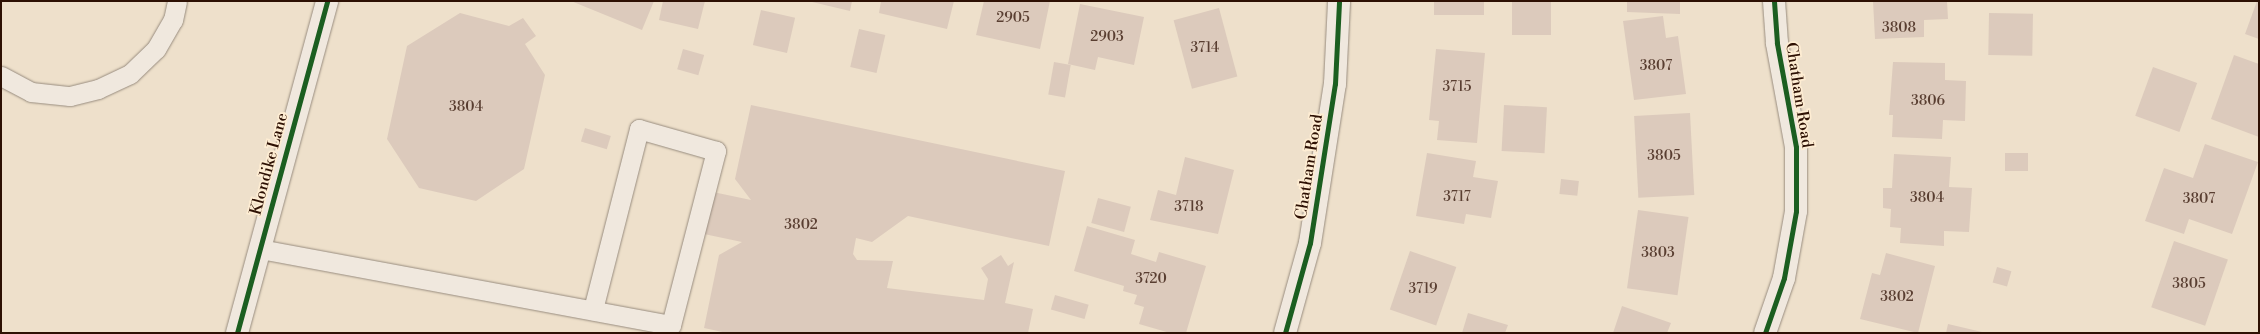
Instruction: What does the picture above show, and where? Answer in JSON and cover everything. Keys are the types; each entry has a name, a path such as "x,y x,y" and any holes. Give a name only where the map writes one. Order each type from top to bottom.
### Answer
{"street":[{"name":"Klondike Lane","path":"237,333 327,1"},
{"name":"Chatham Road","path":"1285,333 1310,243 1335,84 1339,1"},
{"name":"Chatham Road","path":"1765,333 1784,278 1796,211 1796,147 1777,43 1774,1"}],"lane":[{"path":"1,76 31,92 70,96 98,89 130,74 156,49 173,20 177,1"},
{"path":"260,249 671,325 716,151 639,129 593,310"}],"building":[{"path":"571,1 654,1 642,30"},
{"path":"663,1 705,1 698,29 659,20"},
{"path":"808,1 852,1 850,11"},
{"path":"881,1 954,1 947,29 879,13"},
{"path":"984,1 1050,1 1040,49 976,35"},
{"path":"1434,1 1484,1 1484,15 1434,15"},
{"path":"1512,1 1551,1 1551,35 1512,35"},
{"path":"1627,1 1680,1 1680,14 1627,12"},
{"path":"1873,1 1947,1 1948,19 1924,20 1924,37 1875,39"},
{"path":"2257,1 2259,1 2259,39 2245,34"},
{"path":"1080,4 1144,17 1134,65 1098,57 1095,70 1068,64"},
{"path":"1219,8 1237,77 1192,89 1174,20"},
{"path":"761,10 795,18 787,53 753,45"},
{"path":"460,13 509,26 523,18 536,36 525,44 545,75 524,169 476,201 419,188 387,139 407,46"},
{"path":"1989,13 2033,14 2032,56 1988,55"},
{"path":"1663,16 1666,38 1678,36 1686,94 1634,100 1623,21"},
{"path":"859,29 885,35 877,73 850,67"},
{"path":"683,49 704,55 698,75 677,69"},
{"path":"1436,49 1485,53 1477,143 1437,140 1439,121 1429,120"},
{"path":"2234,55 2259,64 2259,137 2211,119"},
{"path":"1054,62 1071,65 1065,97 1048,94"},
{"path":"1893,62 1945,63 1945,80 1966,81 1965,121 1943,120 1942,139 1892,137 1893,115 1889,115"},
{"path":"2153,67 2197,83 2179,132 2135,116"},
{"path":"751,105 1065,171 1049,246 908,216 872,242 856,238 853,254 857,260 893,261 887,288 984,300 988,279 981,268 1001,255 1008,266 1014,262 1005,303 1033,309 1028,333 727,333 704,328 719,255 742,242 704,234 713,192 751,200 735,179"},
{"path":"1504,105 1547,107 1545,153 1502,151"},
{"path":"1690,113 1694,195 1638,198 1634,116"},
{"path":"585,128 611,136 607,149 581,141"},
{"path":"2205,144 2258,162 2232,234 2189,219 2184,234 2145,221 2164,168 2193,178"},
{"path":"1427,153 1476,161 1473,177 1498,181 1491,218 1466,214 1464,224 1416,216"},
{"path":"2005,153 2028,153 2028,171 2005,171"},
{"path":"1894,154 1951,157 1949,187 1972,188 1969,232 1944,231 1944,246 1900,243 1901,228 1890,227 1891,209 1883,208 1883,188 1892,188"},
{"path":"1185,157 1234,170 1218,234 1150,220 1158,190 1176,195"},
{"path":"1561,179 1579,181 1577,196 1559,194"},
{"path":"1098,198 1131,207 1124,232 1091,223"},
{"path":"1638,210 1689,217 1678,295 1627,288"},
{"path":"1087,226 1135,240 1131,254 1156,262 1159,252 1206,266 1186,333 1170,333 1139,324 1144,307 1134,304 1137,295 1123,291 1124,286 1074,271"},
{"path":"2174,241 2228,260 2205,326 2151,307"},
{"path":"1410,251 1456,267 1436,326 1390,310"},
{"path":"1886,253 1935,266 1918,333 1860,319 1872,273 1880,275"},
{"path":"1997,267 2011,271 2007,287 1993,282"},
{"path":"1055,295 1089,305 1085,319 1051,309"},
{"path":"1622,306 1671,323 1667,333 1613,333"},
{"path":"1468,313 1508,325 1505,333 1462,333"},
{"path":"1948,324 1982,332 1982,333 1946,333"}],"cycle path":[{"path":"237,333 327,1"},
{"path":"1285,333 1310,243 1335,84 1339,1"},
{"path":"1765,333 1784,278 1796,211 1796,147 1777,43 1774,1"}]}
